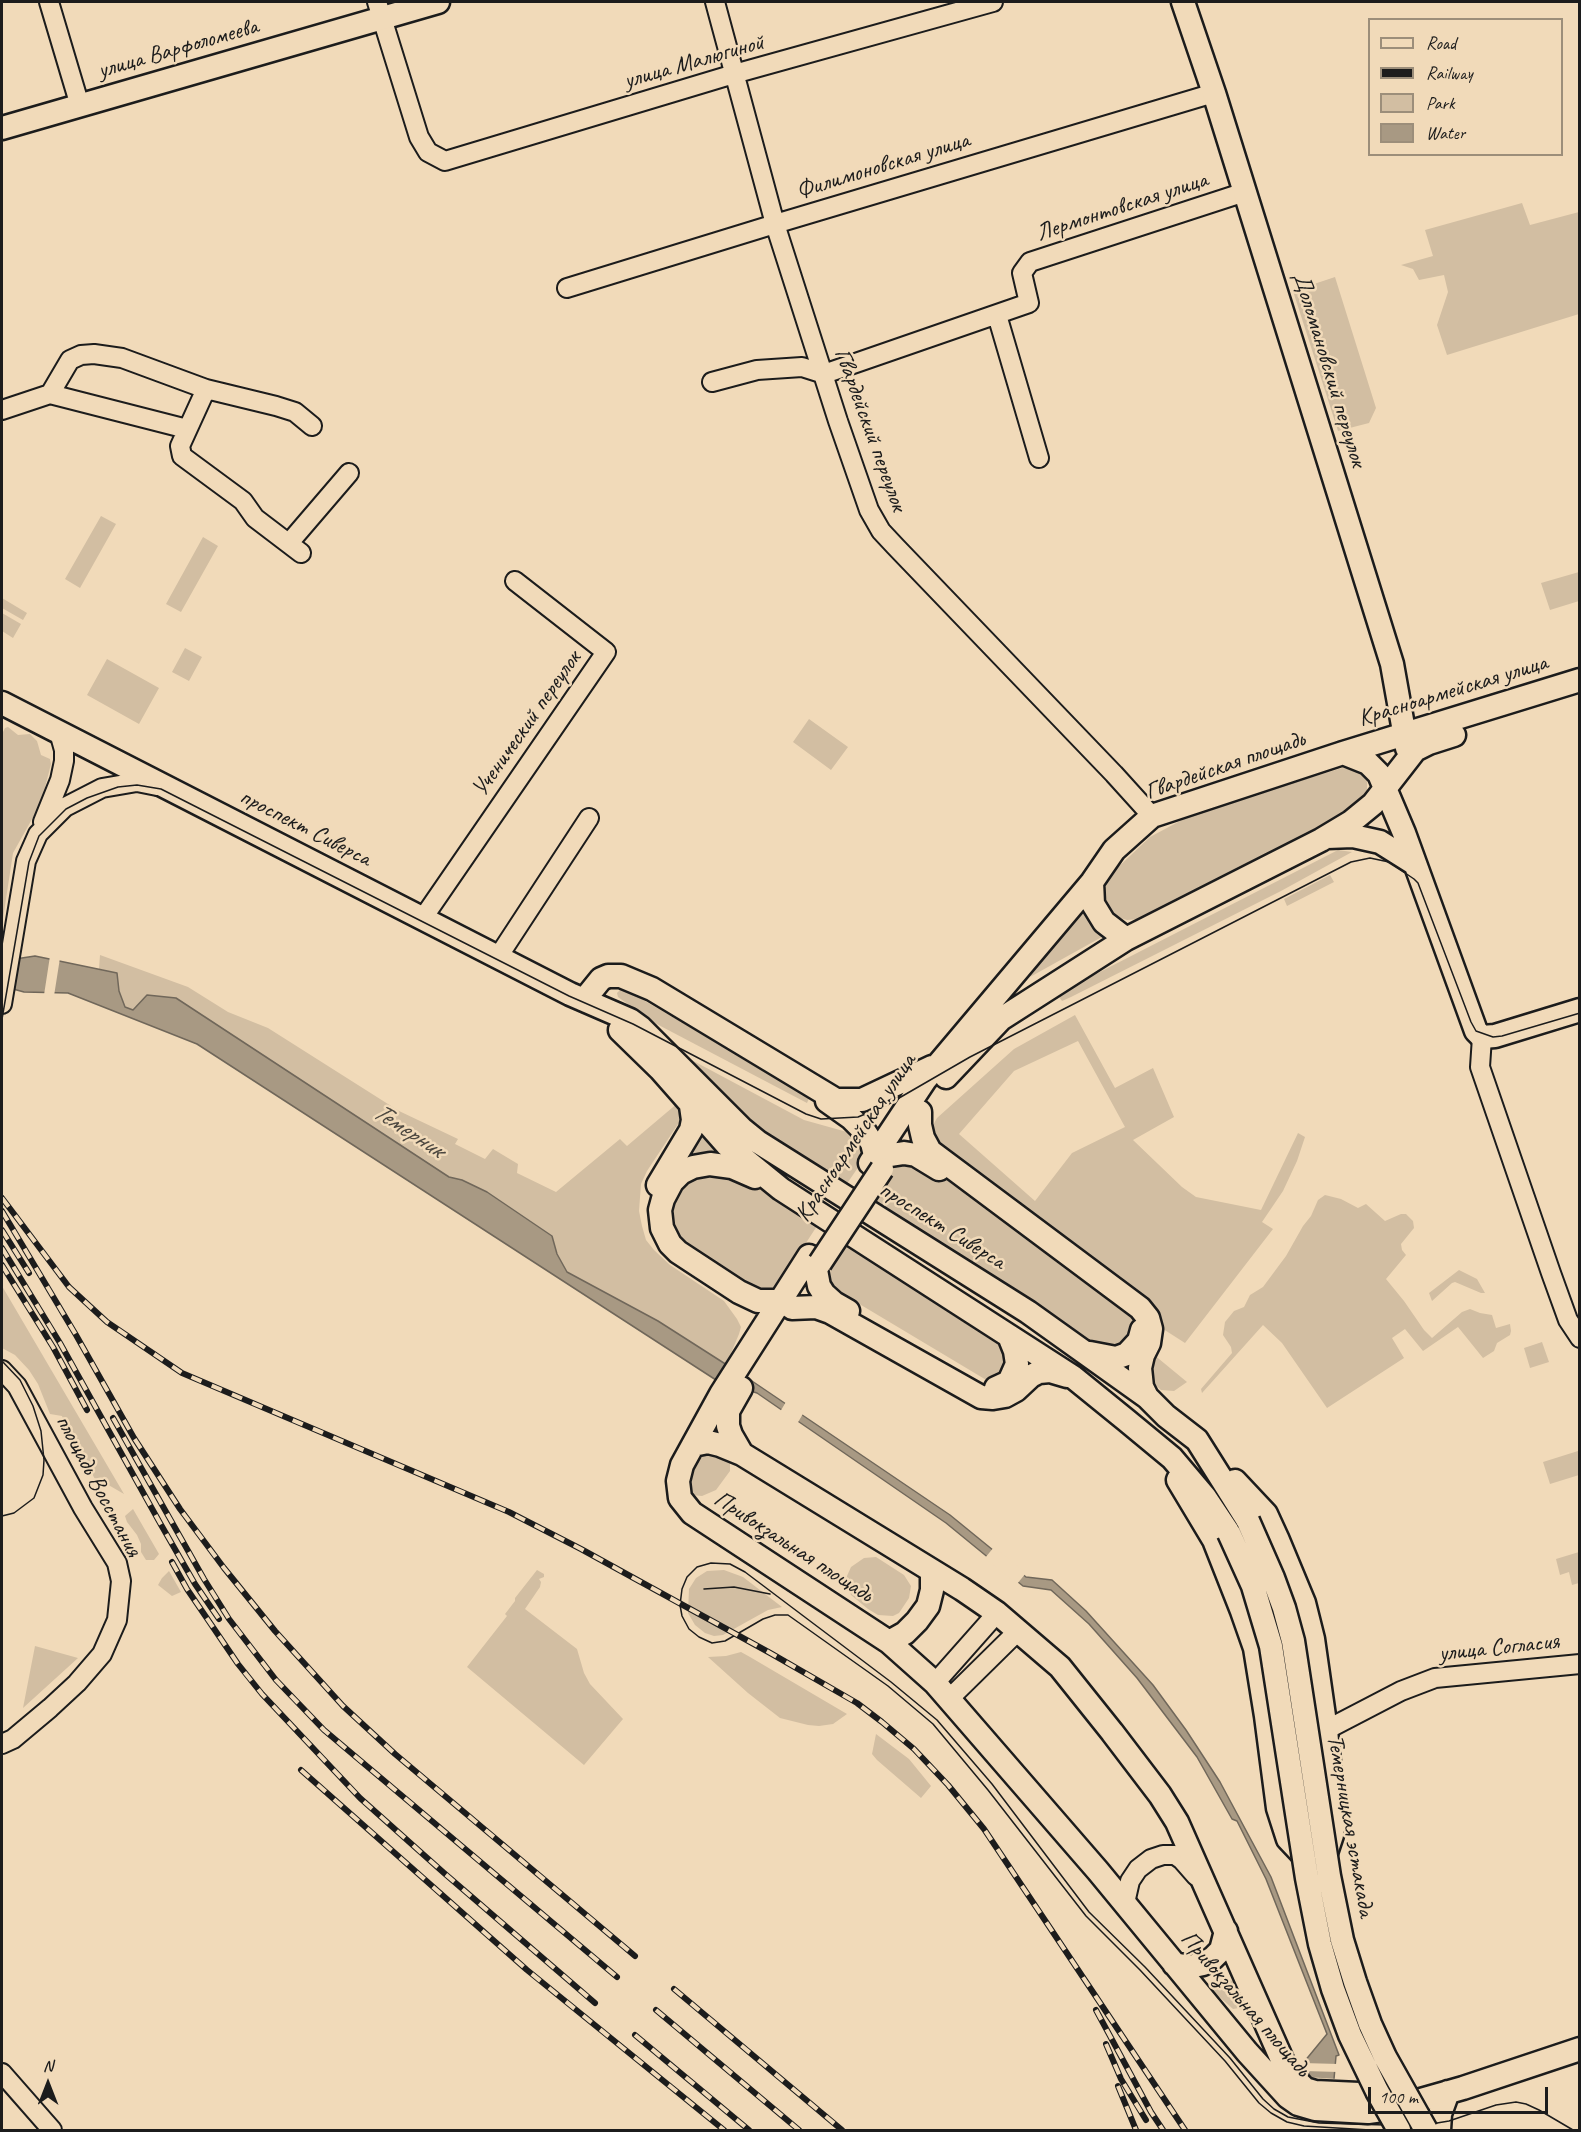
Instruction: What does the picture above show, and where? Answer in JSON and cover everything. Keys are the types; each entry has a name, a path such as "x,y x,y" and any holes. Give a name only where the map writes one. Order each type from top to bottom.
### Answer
{"main road":[{"name":"улица Варфоломеева","path":"2,128 80,106 380,10 438,2"},
{"name":"Доломановский переулок","path":"1183,2 1214,93 1392,664 1406,733 1408,759"},
{"name":"Красноармейская улица","path":"1343,753 1580,680"},
{"name":"Красноармейская улица","path":"1408,759 1415,750 1429,743 1580,697"},
{"name":"проспект Сиверса","path":"2,704 498,957 630,1020 758,1142 1028,1312 1146,1397 1197,1440 1239,1527"},
{"name":"Гвардейская площадь","path":"1092,882 1113,850 1152,816 1343,753 1372,766 1386,789 1415,864"},
{"path":"1092,882 1093,904 1104,922 1126,939 1352,822 1386,789 1408,759"},
{"path":"1326,837 1346,836 1380,842 1415,864 1476,1031 1482,1037 1505,1034 1580,1010"},
{"name":"Красноармейская улица","path":"693,1444 727,1398 755,1349 815,1263 880,1161 925,1080 1092,882"},
{"name":"Красноармейская улица","path":"880,1161 920,1112 935,1088 1001,1019 1126,939"},
{"path":"584,1000 596,983 608,976 621,976 652,989 836,1100 862,1100 939,1064"},
{"path":"637,983 649,994 845,1113 865,1131 880,1161 910,1154 927,1160 1132,1310 1137,1316 1142,1332 1136,1347 1127,1354 1116,1358 1105,1358 1085,1351"},
{"name":"проспект Сиверса","path":"584,1000 660,1069 727,1145 781,1189 1073,1377 1172,1458 1205,1497 1239,1527"},
{"path":"691,1106 693,1119 691,1130 663,1174 653,1196 651,1209 653,1229 664,1250 674,1261 747,1312 753,1322 755,1349"},
{"path":"920,1112 923,1138 930,1151 1140,1308 1148,1318 1151,1329 1149,1343 1140,1368 1142,1387 1146,1397"},
{"path":"781,1189 732,1167 710,1164 693,1167 681,1173 672,1182 660,1210 662,1228 670,1244 678,1252 739,1292 759,1301 816,1307 830,1312 981,1397 1005,1396 1039,1372 1050,1371 1073,1377"},
{"path":"815,1263 819,1286 834,1303 983,1387 994,1389 1012,1378 1017,1364 1016,1352 1009,1336"},
{"path":"727,1398 730,1435 742,1454"},
{"path":"1138,1429 1172,1470 1214,1540 1242,1611 1255,1648 1278,1808 1288,1839 1315,1855 1329,1887 1352,1983 1368,2026 1384,2100 1400,2130"},
{"path":"1197,1440 1266,1514 1304,1603 1313,1639 1326,1730 1334,1815 1332,1835 1315,1855"},
{"name":"Привокзальная площадь","path":"1310,2099 1287,2071 1177,1822 1160,1795 1112,1731 1060,1667 997,1613 962,1589 742,1454 720,1444 708,1442 693,1444 682,1465 678,1481 680,1498 692,1513 889,1642 943,1691 1125,1903 1247,2052 1288,2097 1298,2104 1310,2099 1384,2100 1438,2088"},
{"name":"Темерницкая эстакада","path":"1239,1527 1253,1586 1271,1646 1305,1867 1320,1944 1333,1989 1350,2034 1377,2091 1400,2130"},
{"name":"Темерницкая эстакада","path":"1239,1527 1274,1578 1293,1641 1329,1876 1342,1940 1370,2025 1424,2130"},
{"path":"889,1642 905,1633 928,1606 932,1590 932,1572"},
{"path":"1174,1964 1189,1967 1203,1964 1214,1958 1221,1950 1226,1931"},
{"path":"1202,1996 1205,1972 1214,1964 1222,1961 1242,1969"},
{"path":"1438,2088 1460,2076 1580,2036"},
{"path":"1438,2088 1580,2049"},
{"path":"1438,2088 1439,2130"},
{"path":"1384,2100 1424,2130"}],"street":[{"path":"49,2 80,106"},
{"name":"Гвардейский переулок","path":"715,2 775,224 868,508 881,531 1152,816"},
{"name":"улица Малюгиной","path":"380,10 419,137 428,152 445,161 734,74 993,2"},
{"name":"Филимоновская улица","path":"567,288 1214,93"},
{"name":"Лермонтовская улица","path":"824,374 1029,303 1022,273 1030,262 1245,192"},
{"path":"997,315 1039,459"},
{"path":"50,394 70,360 81,355 94,354 122,358 206,389 237,395 295,412 312,426"},
{"path":"712,382 757,370 802,367 824,374"},
{"path":"206,389 179,448 182,456 243,501 255,518 295,548 348,473"},
{"path":"2,410 50,394 187,429"},
{"name":"Ученический переулок","path":"423,918 606,652 515,581"},
{"path":"2,1004 27,861 57,790 64,761 64,750 59,732"},
{"path":"102,788 107,771 104,756"},
{"path":"38,834 64,807 102,788 137,782 161,786"},
{"path":"498,957 589,818"},
{"path":"1482,1037 1480,1067 1577,1328"},
{"name":"площадь Восстания","path":"2,1370 18,1386 82,1508 117,1563 121,1581 117,1620 102,1654 77,1683 7,1741"},
{"path":"943,1691 997,1613"},
{"path":"943,1691 1018,1631"},
{"name":"улица Согласия","path":"1326,1730 1401,1691 1435,1678 1580,1664"},
{"name":"Привокзальная площадь","path":"1125,1903 1130,1881 1138,1869 1151,1859 1163,1855 1175,1855 1182,1860 1206,1889"},
{"path":"2,2073 52,2130"}],"green space":[{"path":"1522,203 1530,225 1579,212 1579,314 1447,355 1437,325 1448,292 1444,275 1419,280 1413,269 1401,265 1433,256 1425,230"},
{"path":"1335,277 1376,408 1369,423 1338,431 1293,291"},
{"path":"101,516 116,524 80,588 65,579"},
{"path":"203,537 218,546 181,612 166,604"},
{"path":"1579,572 1579,601 1550,610 1541,583"},
{"path":"2,598 27,613 23,620 2,608"},
{"path":"2,613 21,624 13,638 2,631"},
{"path":"185,648 202,657 189,681 172,672"},
{"path":"107,659 159,688 139,724 87,695"},
{"path":"809,719 848,747 831,770 793,742"},
{"path":"8,727 18,735 30,734 37,741 41,755 50,759 51,764 41,803 13,853 2,925 2,734"},
{"path":"1342,768 1359,770 1367,779 1367,796 1361,804 1225,877 1139,919 1127,920 1117,917 1109,908 1104,898 1106,883 1113,872 1150,837 1195,813"},
{"path":"1338,850 1352,852 1281,891 1071,997 1062,1001 1057,994"},
{"path":"1330,875 1334,882 1287,906 1284,899"},
{"path":"1086,902 1109,933 1030,977"},
{"path":"100,955 188,987 228,1012 268,1028 399,1111 458,1139 455,1144 485,1159 493,1149 518,1164 517,1173 556,1192 620,1139 627,1146 679,1102 683,1113 641,1184 639,1211 646,1240 654,1250 670,1265 724,1301 737,1319 741,1327 726,1365 658,1321 567,1272 557,1254 552,1236 487,1192 462,1180 449,1177 125,1007 119,991 117,973 99,969"},
{"path":"621,989 810,1096 807,1103 651,1021 618,997 617,993"},
{"path":"1075,1015 1115,1088 1153,1068 1174,1117 1133,1140 1182,1187 1196,1197 1261,1210 1298,1133 1305,1137 1283,1191 1262,1222 1273,1229 1185,1343 1160,1327 936,1147 932,1127 937,1118 1014,1049","holes":["1078,1041 1125,1127 1072,1153 1035,1201 959,1134 1014,1071"]},
{"path":"686,1057 804,1120 847,1132 863,1142 868,1153 846,1185 759,1135"},
{"path":"701,1129 730,1157 683,1160"},
{"path":"898,1161 921,1161 1130,1317 1138,1335 1107,1353 875,1200"},
{"path":"695,1172 748,1180 817,1226 776,1289 755,1292 682,1247 666,1216 678,1184"},
{"path":"1325,1195 1341,1199 1358,1208 1366,1204 1385,1221 1406,1214 1413,1221 1414,1228 1401,1244 1406,1255 1386,1279 1432,1338 1462,1312 1470,1309 1492,1315 1496,1328 1510,1324 1510,1335 1497,1343 1494,1351 1483,1358 1458,1327 1423,1351 1405,1329 1392,1338 1404,1358 1327,1408 1282,1343 1263,1325 1202,1393 1201,1389 1232,1353 1223,1335 1225,1322 1234,1311 1244,1307 1250,1295 1263,1287 1286,1256 1311,1216 1318,1200"},
{"path":"846,1245 1000,1346 1009,1355 1010,1368 988,1381 836,1290 829,1279 832,1263"},
{"path":"1459,1270 1477,1279 1485,1293 1455,1282 1432,1301 1429,1293"},
{"path":"2,1286 124,1494 105,1483 99,1486 68,1432 69,1428 65,1425 62,1416 50,1414 38,1384 29,1370 15,1355 2,1348"},
{"path":"1542,1342 1549,1362 1530,1368 1524,1348"},
{"path":"1153,1354 1187,1382 1174,1391 1161,1390 1151,1381 1147,1364"},
{"path":"704,1450 730,1460 730,1471 716,1490 702,1496 692,1495 687,1489 687,1478"},
{"path":"1578,1451 1579,1475 1550,1484 1543,1462"},
{"path":"133,1509 159,1554 154,1560 146,1560 141,1552 141,1544 137,1535 127,1522 125,1516"},
{"path":"1579,1552 1579,1583 1572,1585 1569,1572 1560,1575 1556,1559"},
{"path":"876,1557 904,1575 911,1586 909,1598 899,1613 893,1616 878,1615 868,1609 851,1595 847,1586 847,1576 851,1567 864,1558"},
{"path":"537,1570 544,1574 544,1577 539,1579 540,1587 525,1609 577,1649 590,1684 623,1719 584,1765 467,1667 507,1616 505,1614 515,1598"},
{"path":"724,1570 743,1577 782,1607 768,1610 723,1635 714,1636 705,1633 695,1625 688,1613 689,1589 696,1578 707,1571"},
{"path":"169,1571 181,1592 172,1596 158,1585"},
{"path":"35,1646 78,1658 23,1708"},
{"path":"741,1652 847,1714 833,1724 819,1726 780,1718 708,1657"},
{"path":"876,1734 909,1759 931,1786 921,1798 872,1754"},
{"path":"1224,1976 1234,1982 1242,2003 1239,2008 1233,2009 1215,1993 1213,1987 1216,1979"}],"water":[{"name":"Темерник","path":"35,956 117,973 119,991 125,1007 133,1010 147,995 176,998 449,1177 462,1180 487,1192 552,1236 557,1254 567,1272 658,1321 752,1381 950,1515 1026,1577 1052,1580 1086,1611 1153,1685 1220,1782 1271,1877 1339,2055 1336,2056 1334,2079 1333,2130 1304,2062 1327,2034 1266,1879 1237,1821 1232,1819 1197,1757 1137,1678 1089,1624 1051,1590 1023,1586 946,1523 757,1393 716,1380 197,1044 68,993 24,992 2,986 2,961"}],"pier":[{"path":"50,956 60,958 54,996 44,995"},
{"path":"787,1400 804,1412 797,1424 780,1412"},
{"path":"994,1547 1026,1573 1017,1584 985,1558"},
{"path":"1302,2063 1339,2064 1338,2072 1305,2071"},
{"path":"1307,2077 1337,2079 1361,2130 1330,2130"}],"tram line":[{"path":"2,1019 29,862 39,836 66,809 87,798 118,787 137,785 161,789 569,996 633,1024 806,1114 821,1119 858,1117 887,1105 970,1057 1351,862 1370,858 1389,862 1418,883 1476,1031 1493,1037 1502,1036 1580,1013"},
{"path":"2,1361 20,1380 33,1406 41,1431 44,1460 43,1475 34,1498 14,1513 2,1516"},
{"path":"1370,2130 1304,2126 1287,2122 1271,2113 1259,2103 1225,2061 1140,1970 1086,1916 988,1790 933,1724 888,1686 788,1615 775,1615 763,1619 725,1641 712,1643 699,1637 689,1629 682,1616 680,1605 682,1589 687,1577 697,1567 711,1563 730,1564 745,1572 891,1682 937,1720 992,1784 1089,1912 1145,1967 1274,2109 1288,2117 1319,2123 1419,2126 1449,2121 1496,2105 1516,2102 1539,2110 1573,2130"},
{"path":"704,1589 734,1587 770,1594"}],"railway":[{"path":"2,1198 69,1287 107,1322 182,1373 509,1512 772,1654 857,1703 882,1722 914,1749 948,1785 984,1829 1185,2130"},
{"path":"2,1211 134,1438 180,1509 275,1631 343,1706 395,1754 635,1956"},
{"path":"2,1230 29,1273"},
{"path":"2,1248 60,1343 195,1584 219,1619"},
{"path":"2,1265 53,1347 87,1410"},
{"path":"113,1418 204,1579 229,1619 276,1680 324,1730 617,1977"},
{"path":"172,1562 187,1589 238,1664 262,1694 360,1798 595,2003"},
{"path":"301,1770 527,1970 724,2130"},
{"path":"674,1989 842,2130"},
{"path":"656,2010 799,2130"},
{"path":"1096,2010 1163,2130"},
{"path":"635,2035 749,2130"},
{"path":"1106,2044 1121,2079 1146,2120"},
{"path":"1118,2086 1136,2130"}]}
